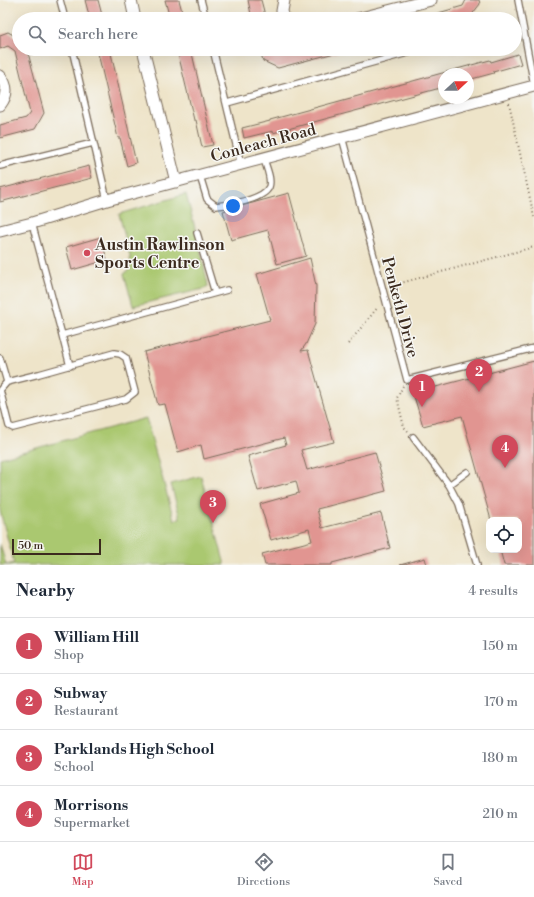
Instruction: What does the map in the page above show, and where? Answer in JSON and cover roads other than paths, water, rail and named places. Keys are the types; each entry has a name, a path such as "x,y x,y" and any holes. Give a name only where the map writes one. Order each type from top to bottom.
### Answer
{"street":[{"path":"131,0 134,12"},
{"path":"282,12 284,0"},
{"path":"384,12 431,0"},
{"path":"145,56 176,182"},
{"path":"0,76 6,86 6,92 4,100 0,105"},
{"name":"Conleach Road","path":"0,231 32,223 107,200 534,86"}],"lane":[{"path":"60,0 63,12"},
{"path":"201,0 204,12"},
{"path":"518,0 520,12"},
{"path":"522,22 534,86"},
{"path":"74,56 107,200"},
{"path":"215,56 241,165"},
{"path":"227,103 397,56"},
{"name":"Penketh Drive","path":"342,138 407,380 534,348"},
{"path":"0,166 93,143"},
{"path":"200,176 207,199 216,206 230,205 255,198 263,194 269,187 270,180 264,159"},
{"path":"32,223 70,366"},
{"path":"197,233 215,293"},
{"path":"62,335 227,290"},
{"path":"114,353 120,354 126,358 135,392 126,399 13,428 9,426 0,390 7,382 114,353"},
{"path":"0,358 7,382"},
{"path":"412,436 449,485 459,504 477,565"},
{"path":"449,485 467,472"}],"place":[{"name":"Austin Rawlinson Sports Centre","path":"87,253"},
{"name":"Subway","path":"479,392"},
{"name":"William Hill","path":"422,407"},
{"name":"Morrisons","path":"505,468"},
{"name":"Parklands High School","path":"213,523"}]}
